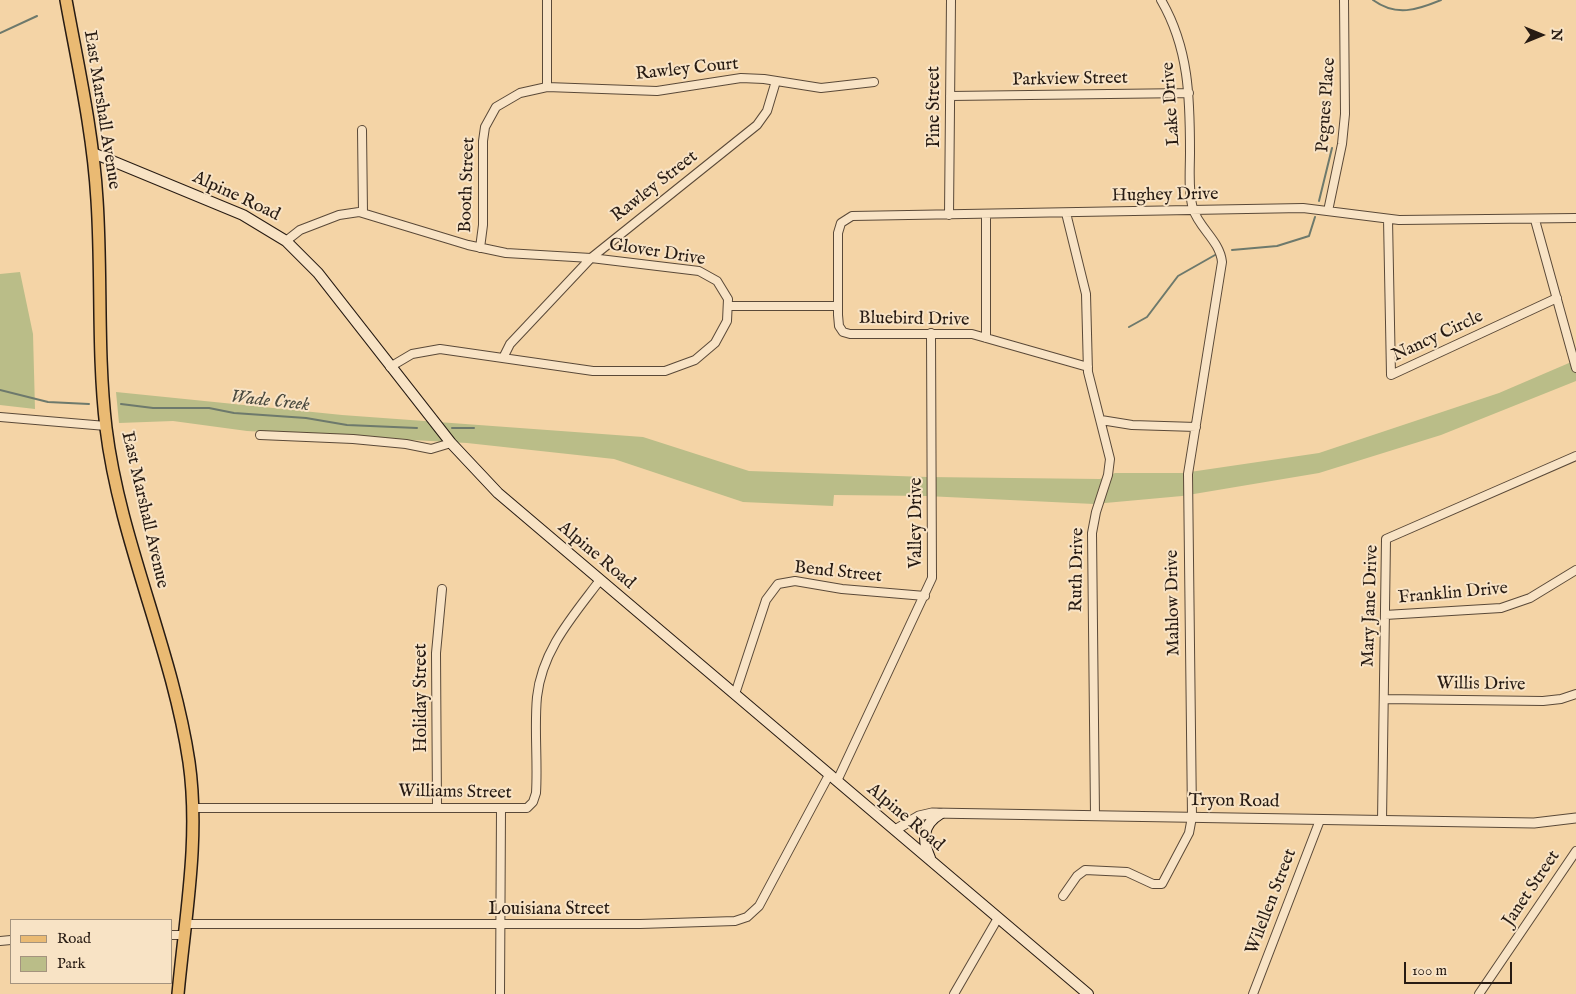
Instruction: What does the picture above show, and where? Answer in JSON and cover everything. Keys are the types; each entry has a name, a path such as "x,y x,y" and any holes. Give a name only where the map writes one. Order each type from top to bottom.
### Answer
{"main road":[{"name":"East Marshall Avenue","path":"66,0 93,152 98,223 101,370 106,426 119,495 180,718 189,767 193,808 193,844 178,994"},
{"name":"Alpine Road","path":"93,152 243,216 286,241 318,274 451,444 503,497 1088,994"},
{"path":"932,862 926,848 925,830 928,823 940,814"}],"street":[{"path":"546,87 547,0"},
{"name":"Pine Street","path":"949,215 951,0"},
{"name":"Lake Drive","path":"1161,0 1179,37 1190,93 1190,187 1194,211"},
{"name":"Pegues Place","path":"1328,211 1345,122 1344,0"},
{"name":"Rawley Court","path":"486,122 496,107 508,98 530,89 546,87 650,91 736,78 776,81 821,88 874,82"},
{"name":"Rawley Street","path":"503,358 510,344 591,258 757,125 767,110 776,81"},
{"name":"Parkview Street","path":"950,96 1190,93"},
{"name":"Booth Street","path":"480,248 483,225 483,142 486,122"},
{"path":"362,130 363,213"},
{"name":"Hughey Drive","path":"838,306 838,233 842,220 852,216 1298,208 1388,219 1535,220 1576,218"},
{"name":"Mahlow Drive","path":"1063,896 1077,876 1089,870 1128,872 1152,884 1162,884 1189,833 1192,817 1189,466 1222,266 1219,250 1194,211"},
{"name":"Glover Drive","path":"286,241 300,230 339,215 352,212 363,213 480,248 520,255 591,258 706,273 722,285 729,306"},
{"name":"Ruth Drive","path":"1066,213 1087,299 1088,367 1110,459 1108,475 1096,512 1092,533 1095,815"},
{"path":"986,214 986,338"},
{"name":"Nancy Circle","path":"1388,219 1391,375 1557,298"},
{"path":"1535,220 1576,368"},
{"path":"390,366 408,355 436,350 460,351 601,372 671,370 695,360 714,343 725,326 729,306"},
{"name":"Bluebird Drive","path":"729,306 838,306 840,326 845,333 960,333 986,338 1088,367"},
{"name":"Valley Drive","path":"834,778 925,596 932,570 931,333"},
{"path":"0,417 106,426"},
{"path":"1101,420 1126,425 1196,427"},
{"path":"260,435 353,439 406,444 431,449 451,444"},
{"name":"Mary Jane Drive","path":"1382,821 1386,538 1576,456"},
{"name":"Franklin Drive","path":"1384,615 1501,608 1530,598 1576,570"},
{"name":"Williams Street","path":"193,808 437,807 524,809 535,800 536,705 542,672 558,637 600,580"},
{"name":"Bend Street","path":"734,694 766,600 778,584 800,582 842,589 925,596"},
{"name":"Holiday Street","path":"437,807 436,653 442,589"},
{"name":"Willis Drive","path":"1384,699 1543,701 1561,699 1576,694"},
{"name":"Louisiana Street","path":"172,936 185,930 500,924 640,924 726,922 743,919 758,906 834,778"},
{"path":"500,994 501,809"},
{"name":"Tryon Road","path":"895,830 919,816 940,814 1534,823 1576,818"},
{"name":"Wilellen Street","path":"1253,994 1320,820"},
{"name":"Janet Street","path":"1479,994 1576,851"},
{"path":"954,994 998,918"}],"green space":[{"path":"20,272 33,334 35,409 0,405 0,274"},
{"path":"1576,360 1576,381 1441,435 1319,473 1182,496 1094,504 926,496 834,495 833,506 743,502 614,459 467,443 247,431 173,421 119,423 116,392 342,415 643,437 749,471 927,477 1100,479 1115,473 1183,473 1319,453 1499,393"}],"waterway":[{"path":"1373,0 1390,9 1398,10 1415,9 1441,0"},
{"path":"0,33 37,16"},
{"path":"1319,201 1332,148"},
{"path":"1232,250 1277,246 1309,236 1315,217"},
{"path":"1129,327 1147,317 1178,276 1215,255"},
{"name":"Wade Creek","path":"0,390 48,402 89,404"},
{"name":"Wade Creek","path":"121,404 153,408 209,408 234,413 306,418 347,425 417,428"},
{"name":"Wade Creek","path":"452,428 474,428"}]}
